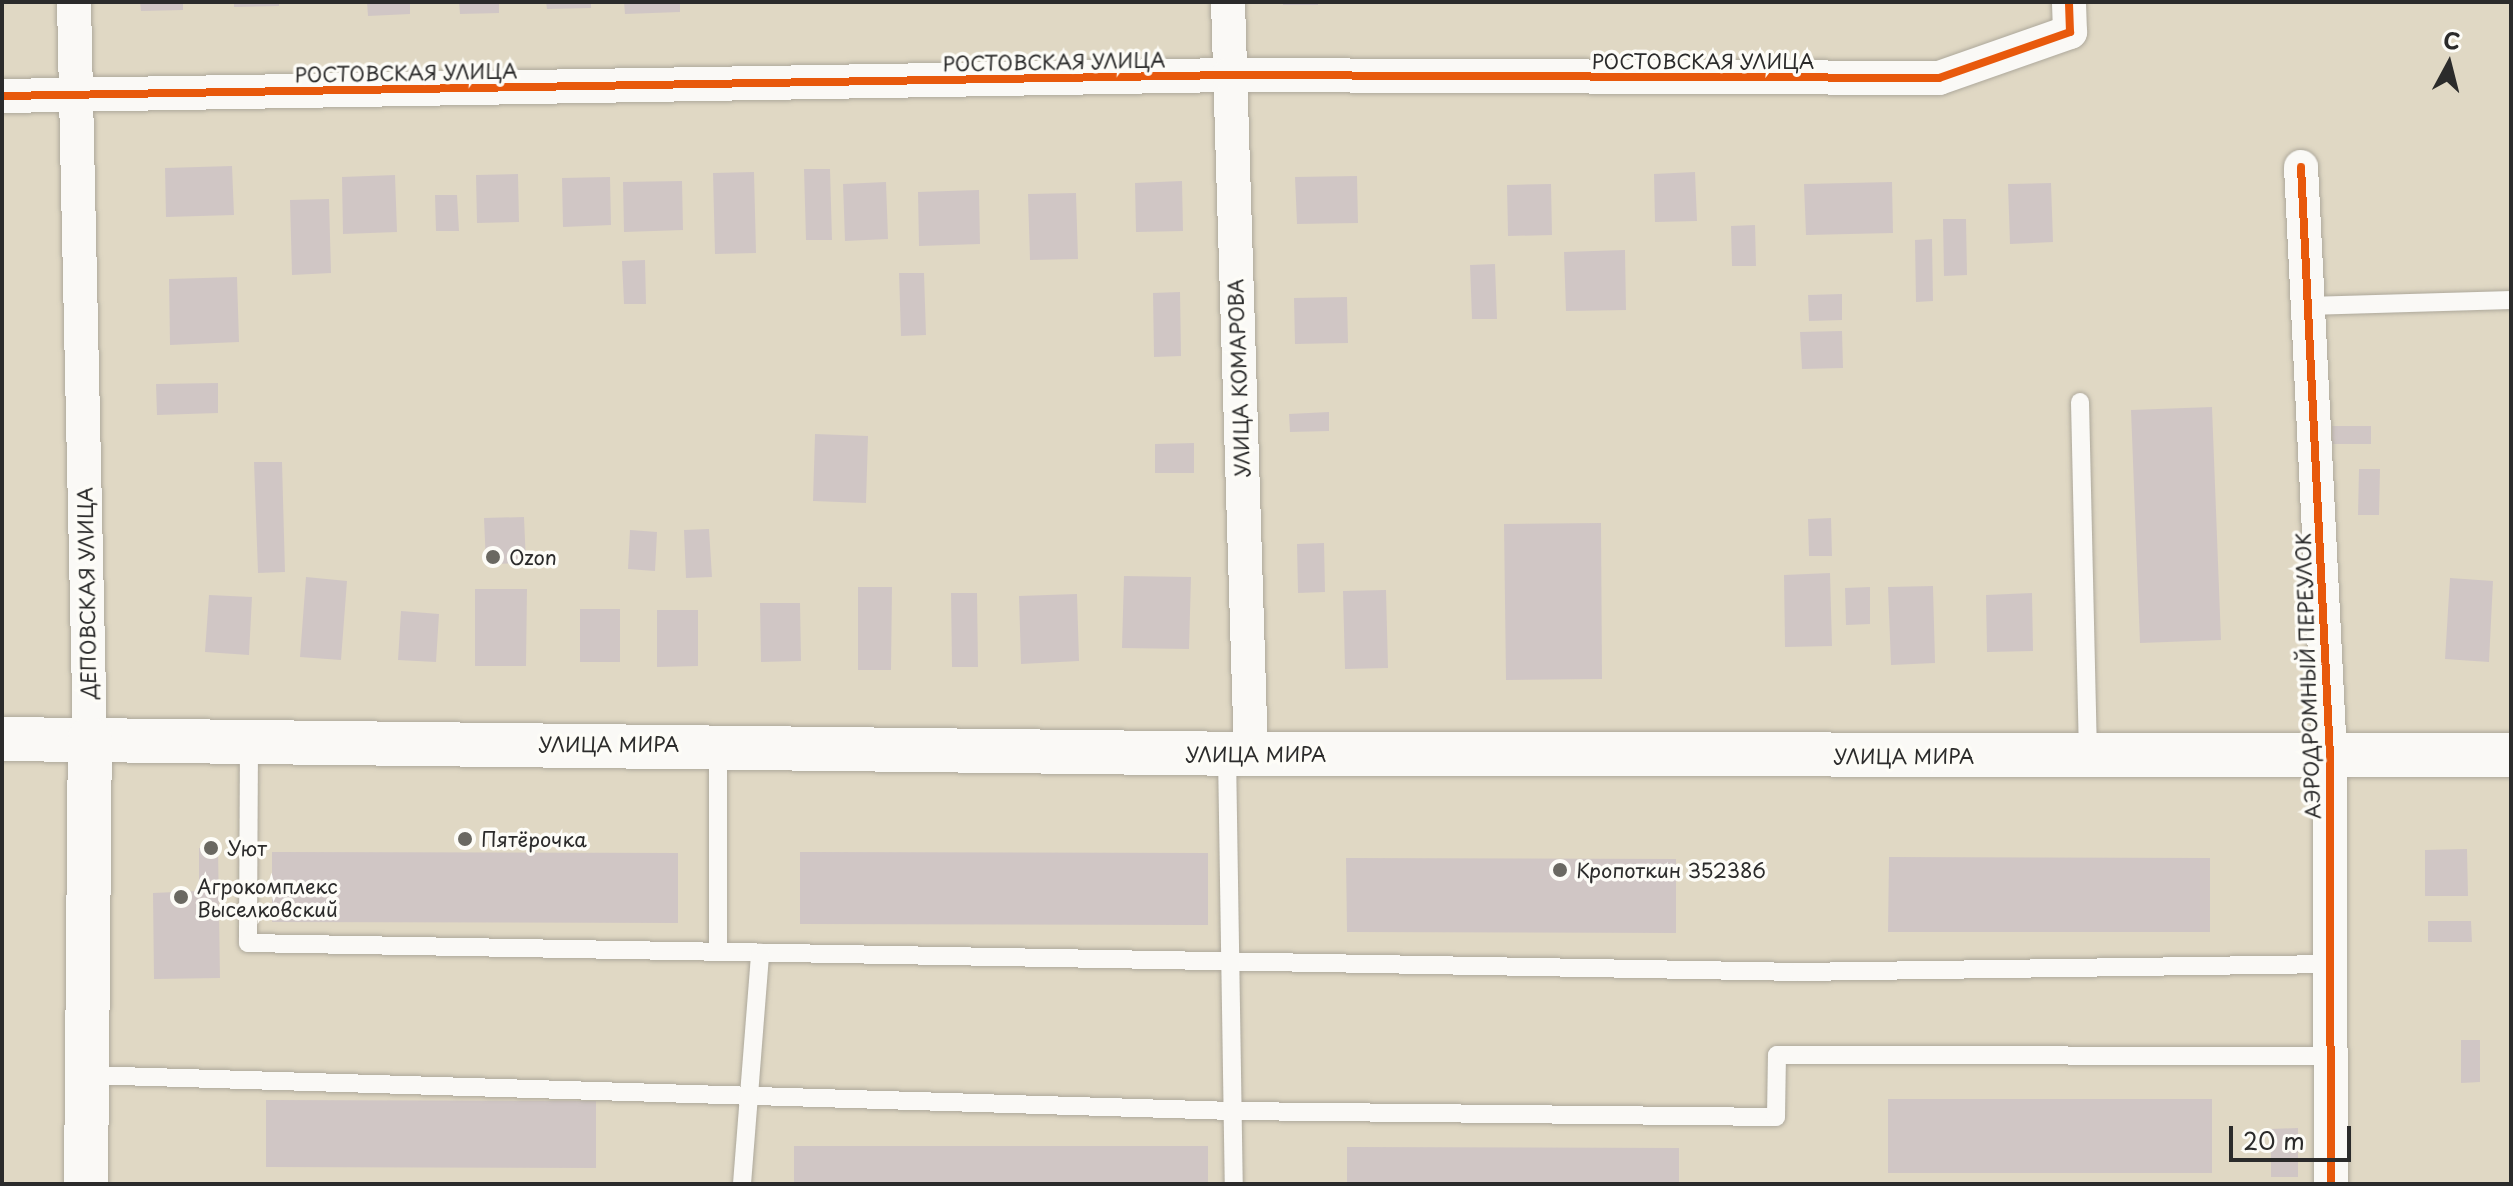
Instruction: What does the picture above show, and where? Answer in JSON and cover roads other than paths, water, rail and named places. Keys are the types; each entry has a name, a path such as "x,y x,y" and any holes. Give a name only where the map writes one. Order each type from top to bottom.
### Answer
{"main road":[{"name":"УЛИЦА МИРА","path":"2,739 718,745 1239,754 2511,755"},
{"name":"ДЕПОВСКАЯ УЛИЦА","path":"86,1184 90,739"}],"street":[{"name":"ДЕПОВСКАЯ УЛИЦА","path":"74,2 90,739"},
{"name":"УЛИЦА КОМАРОВА","path":"1228,2 1239,754"},
{"name":"РОСТОВСКАЯ УЛИЦА","path":"2,96 1229,75 1939,78 2070,32 2069,2"},
{"name":"АЭРОДРОМНЫЙ ПЕРЕУЛОК","path":"2301,167 2330,756 2331,1184"}],"lane":[{"path":"2308,306 2511,300"},
{"path":"2080,402 2088,756"},
{"path":"249,742 248,943 1798,972 2332,964"},
{"path":"718,745 718,950"},
{"path":"1234,1184 1230,962 1239,754"},
{"path":"742,1184 744,1092 760,953"},
{"path":"87,1075 744,1092 1233,1111 1776,1117 1777,1055 2331,1056"}],"place":[{"name":"Ozon","path":"493,557"},
{"name":"Пятёрочка","path":"465,839"},
{"name":"Уют","path":"211,848"},
{"name":"Кропоткин 352386","path":"1560,870"},
{"name":"Агрокомплекс Выселковский","path":"181,897"}]}
